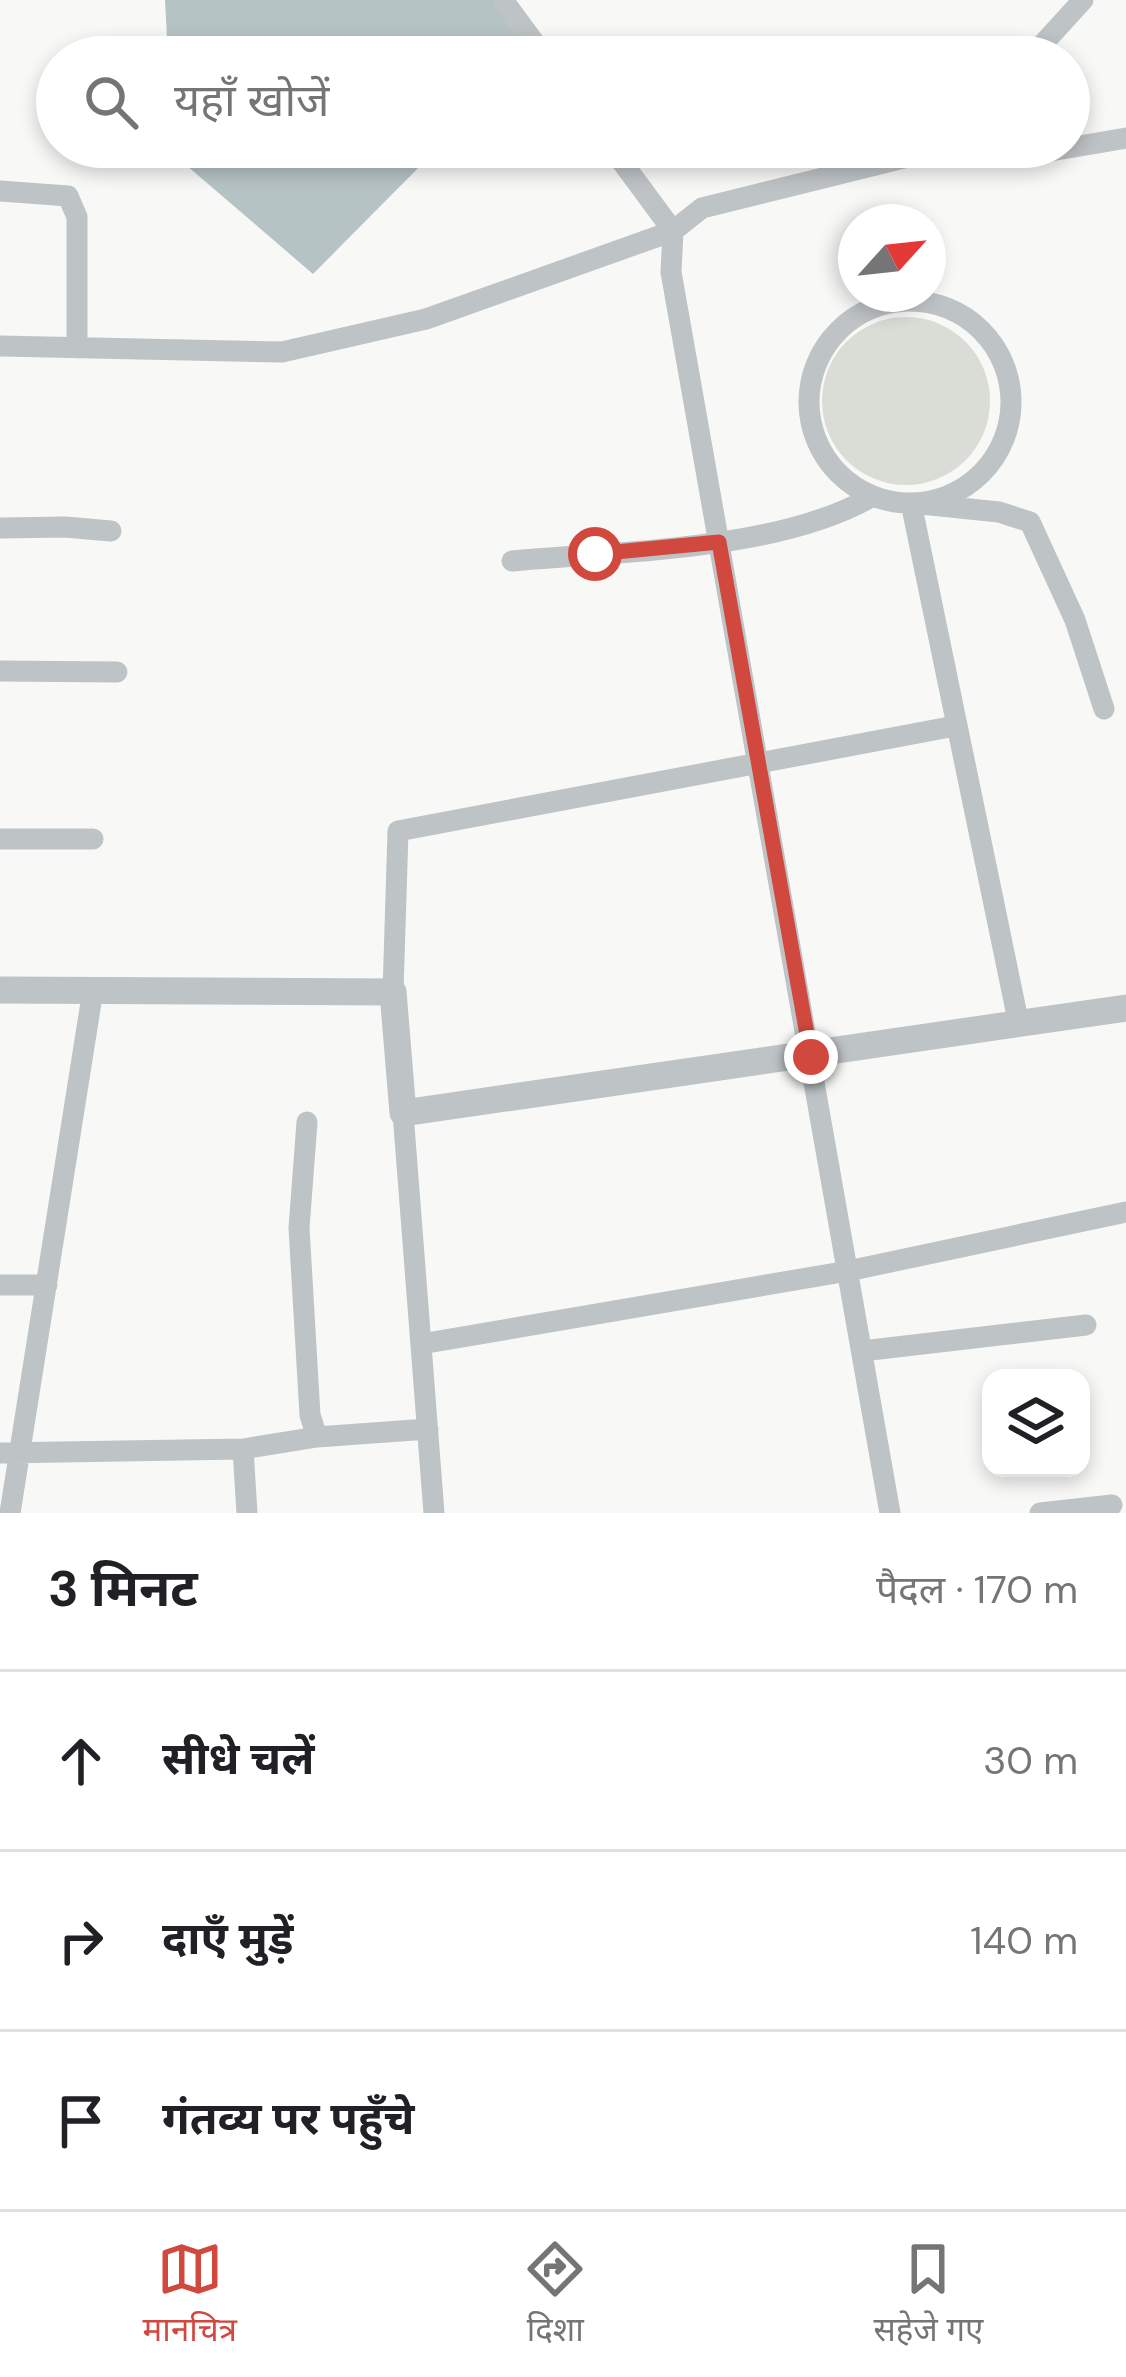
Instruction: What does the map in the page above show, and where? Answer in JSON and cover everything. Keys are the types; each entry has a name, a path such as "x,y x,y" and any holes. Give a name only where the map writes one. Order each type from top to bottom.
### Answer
{"street":[{"path":"503,0 530,36"},
{"path":"1050,36 1083,0"},
{"path":"1090,144 1126,138"},
{"path":"626,168 673,231 671,272 890,1513"},
{"path":"0,346 283,352 426,319 673,231 702,208 863,168"},
{"path":"0,191 68,196 77,217 76,348"},
{"path":"911,503 950,495 967,486 995,458 1009,421 1009,381 993,345 965,318 928,303 889,303 853,319 825,347 811,383 811,423 827,459 840,475 873,496 911,503 999,512 1030,522 1075,620 1104,709"},
{"path":"512,561 719,542 841,515 873,496"},
{"path":"911,503 1019,1025"},
{"path":"0,528 65,526 111,531"},
{"path":"0,671 117,672"},
{"path":"434,1513 393,992 398,831 955,726"},
{"path":"0,839 93,839"},
{"path":"0,990 393,992"},
{"path":"10,1513 10,1454 47,1285 93,990"},
{"path":"403,1113 1126,1008"},
{"path":"307,1122 299,1228 310,1414 317,1437"},
{"path":"421,1344 848,1271 1126,1212"},
{"path":"0,1285 47,1285"},
{"path":"862,1352 1086,1325"},
{"path":"10,1454 243,1449 317,1437 428,1429"},
{"path":"243,1449 248,1513"},
{"path":"1040,1513 1112,1504"}],"shaded area":[{"path":"165,0 493,0 519,36 167,36"},
{"path":"189,168 418,168 313,274"},
{"path":"906,317 938,324 965,342 983,369 990,401 983,433 965,460 938,478 906,485 874,478 847,460 829,433 822,401 829,369 847,342 874,324"}],"route":[{"path":"595,554 719,542 811,1057"}]}
